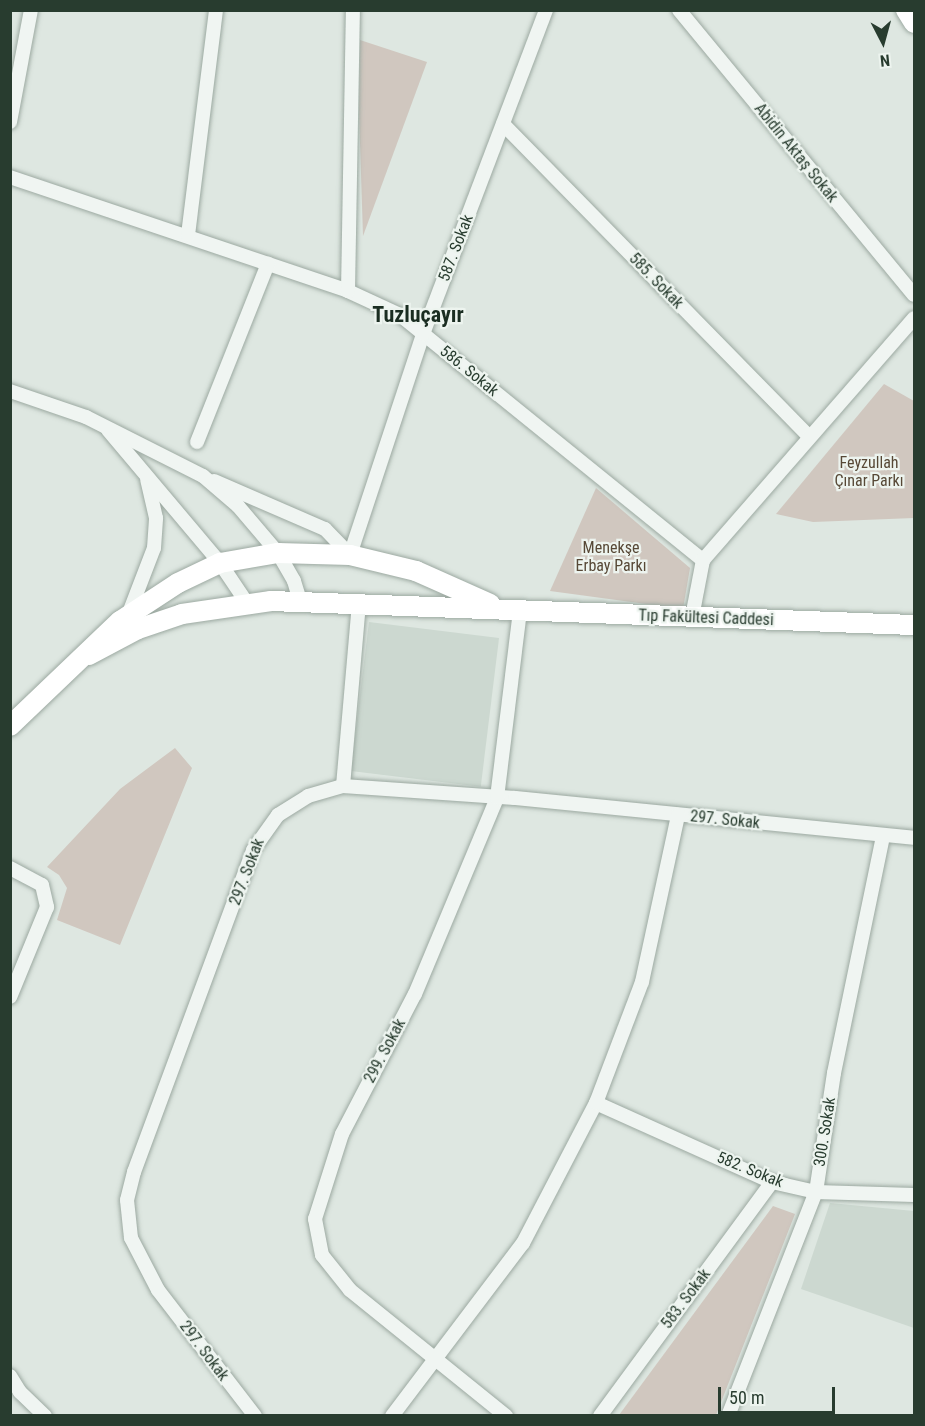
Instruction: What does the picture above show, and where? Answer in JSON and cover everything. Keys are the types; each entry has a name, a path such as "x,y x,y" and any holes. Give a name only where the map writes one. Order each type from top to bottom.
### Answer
{"main road":[{"path":"906,10 915,23"},
{"path":"10,726 89,655 129,615 178,583 220,562 278,553 350,555 416,571 498,608"},
{"name":"Tıp Fakültesi Caddesi","path":"89,655 138,629 182,614 247,603 300,601 915,625"}],"street":[{"path":"10,122 31,10"},
{"path":"188,234 216,10"},
{"path":"348,291 353,10"},
{"name":"587. Sokak","path":"350,555 423,334 546,10"},
{"name":"Abidin Aktaş Sokak","path":"679,10 915,295"},
{"name":"585. Sokak","path":"503,124 810,437"},
{"name":"586. Sokak","path":"10,177 188,234 348,291 400,315 703,560"},
{"path":"197,442 268,264"},
{"path":"692,617 703,560 915,318"},
{"path":"10,392 105,426 203,476 325,530 350,555"},
{"path":"105,426 220,562 247,603"},
{"path":"129,615 154,548 156,518 144,472"},
{"path":"203,476 238,506 278,553 294,581 300,601"},
{"path":"343,786 359,602"},
{"name":"299. Sokak","path":"506,1416 350,1290 322,1255 315,1219 342,1134 415,994 497,798 520,610"},
{"name":"297. Sokak","path":"255,1416 158,1290 131,1238 127,1200 134,1172 258,839 286,808 343,786 497,798 915,838"},
{"path":"392,1416 438,1360 523,1243 596,1103 642,982 678,815"},
{"name":"300. Sokak","path":"728,1416 816,1192 834,1073 883,836"},
{"path":"10,868 42,885 48,907 10,997"},
{"name":"582. Sokak","path":"596,1103 772,1182 816,1192 915,1195"},
{"name":"583. Sokak","path":"600,1416 772,1182"},
{"path":"10,1376 20,1392 45,1416"}],"shaded area":[{"path":"369,622 499,638 481,787 351,771"},
{"path":"830,1203 914,1211 914,1328 801,1289"}],"green space":[{"path":"360,40 427,62 363,236 359,111"},
{"name":"Feyzullah Çınar Parkı","path":"884,384 914,401 914,518 813,522 776,514"},
{"name":"Menekşe Erbay Parkı","path":"596,488 690,568 683,609 550,591"},
{"path":"175,748 192,768 120,945 57,920 67,888 59,875 47,867 120,789"},
{"path":"773,1206 795,1214 716,1415 619,1415"}],"district":[{"name":"Tuzluçayır","path":"418,315"}]}
